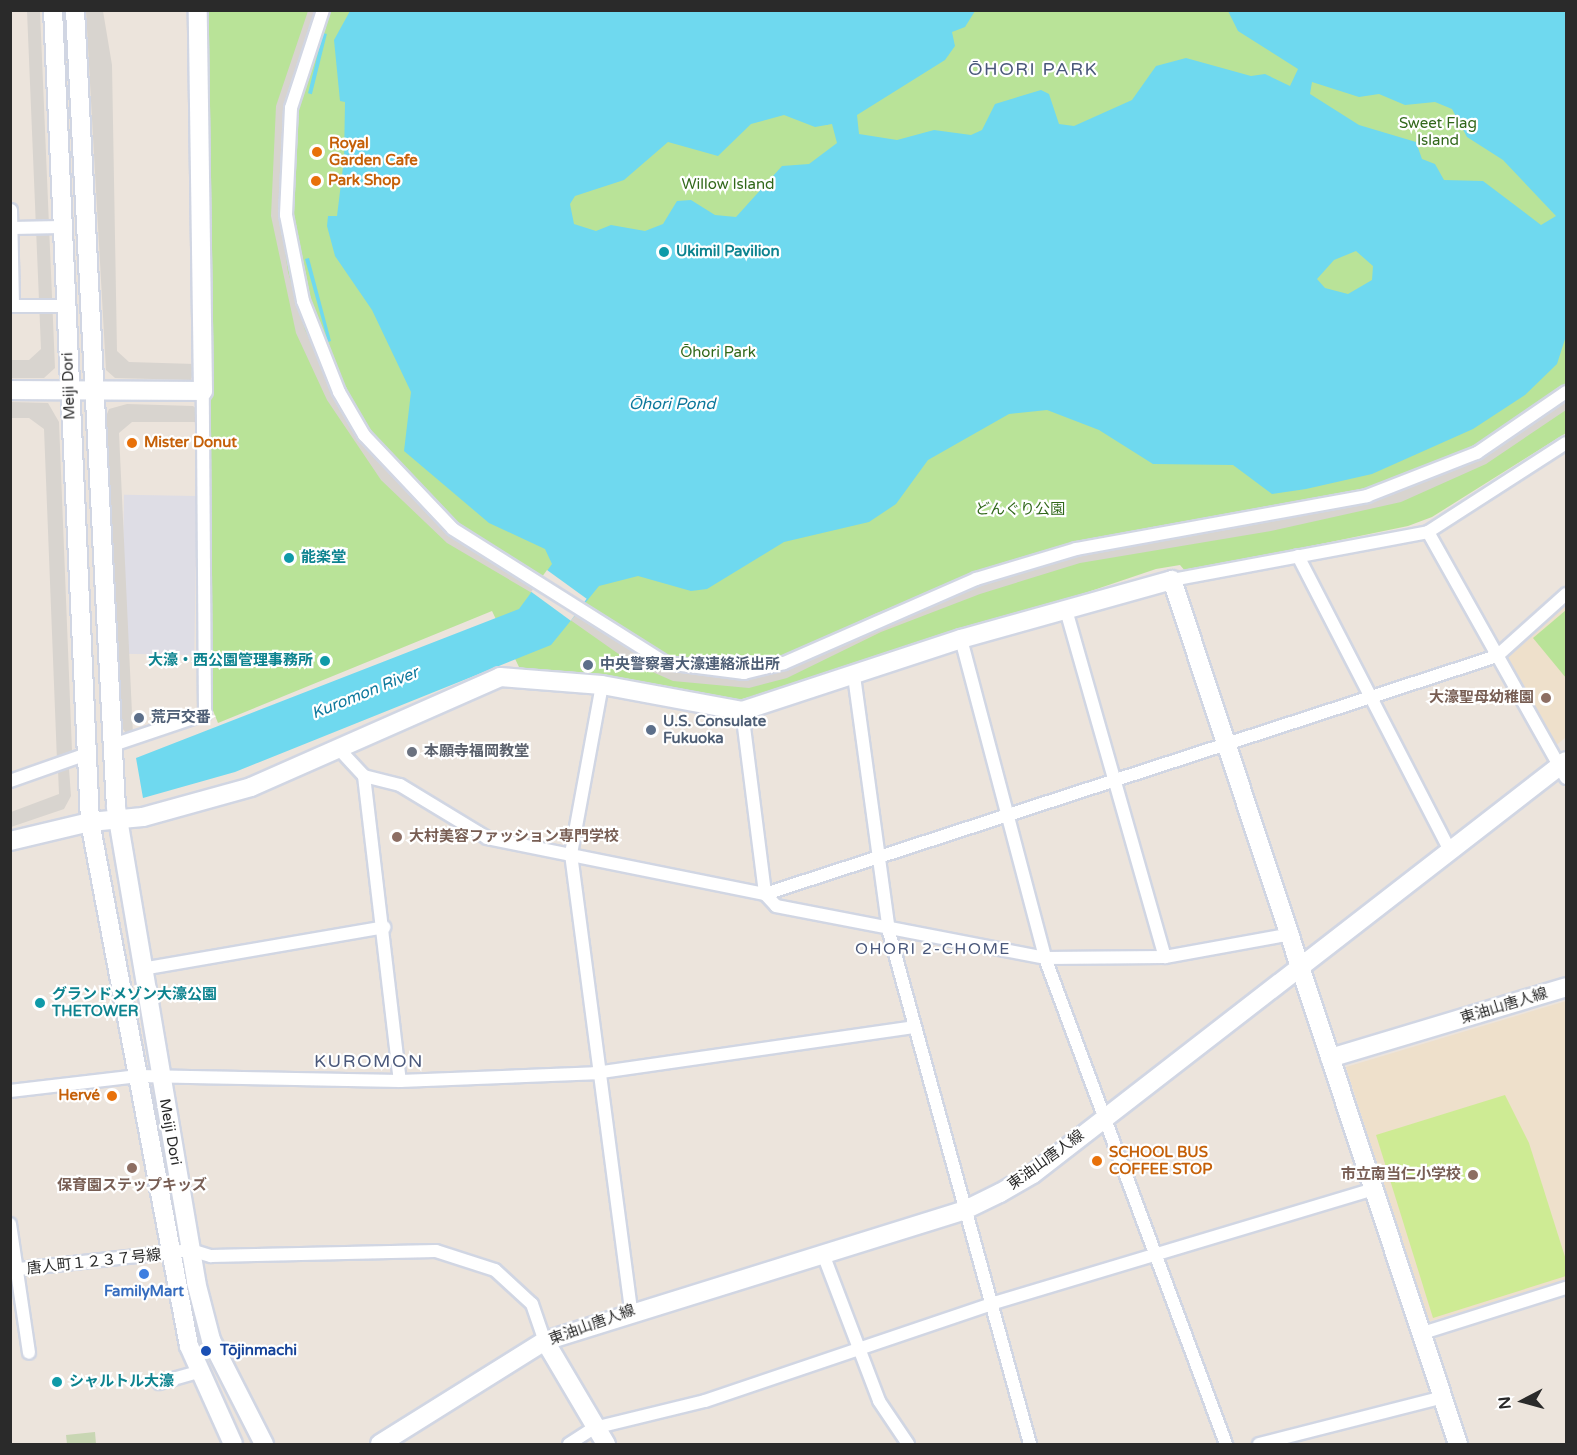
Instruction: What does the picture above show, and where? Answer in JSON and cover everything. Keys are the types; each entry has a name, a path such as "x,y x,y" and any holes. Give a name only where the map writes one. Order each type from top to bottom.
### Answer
{"street":[{"name":"Meiji Dori","path":"53,10 89,817 170,1254 198,1372 233,1444"},
{"name":"Meiji Dori","path":"75,10 97,392 110,753 117,813 159,1076 191,1250 211,1340 264,1444"},
{"path":"110,753 205,714 198,10"},
{"path":"322,10 291,108 285,161 293,266 313,334 364,435 393,470 453,529 540,581 666,663 744,673 784,663 956,586 1076,549 1305,509 1405,484 1477,453 1566,392"},
{"path":"11,210 13,306 65,306"},
{"path":"12,228 61,227"},
{"path":"10,390 97,392 203,390"},
{"path":"10,841 89,817 251,787 500,677 602,685 742,711 961,639 1172,580 1428,532 1566,443"},
{"path":"1428,532 1497,656 1564,769"},
{"path":"1298,556 1451,852"},
{"path":"1172,580 1286,935 1301,969 1371,1190 1423,1333 1458,1444"},
{"path":"338,748 364,776 400,785 487,838 765,894 1497,656 1566,594"},
{"path":"1065,609 1165,957"},
{"path":"961,639 1045,958 1226,1444"},
{"path":"854,676 889,932 965,1210 994,1303 1030,1444"},
{"path":"602,685 571,854 595,1073 631,1310"},
{"path":"742,711 765,894 776,906 889,932 1045,958 1165,957 1286,935"},
{"path":"10,781 85,758"},
{"name":"東油山唐人線","path":"380,1444 545,1341 631,1310 965,1210 1033,1174 1104,1117 1301,969 1451,852 1564,769"},
{"path":"364,776 384,927 400,1081"},
{"path":"142,969 384,927"},
{"name":"東油山唐人線","path":"1330,1058 1566,987"},
{"path":"10,1091 138,1076 400,1081 595,1073 915,1027"},
{"path":"570,1444 594,1428 705,1401 994,1303 1156,1257 1371,1190"},
{"path":"10,1224 14,1270 29,1353"},
{"path":"191,1250 211,1256 378,1248 468,1257 495,1270 532,1304 545,1341 594,1428 606,1444"},
{"name":"唐人町１２３７号線","path":"14,1270 191,1250"},
{"path":"823,1254 862,1349 879,1401 908,1444"},
{"path":"1423,1333 1566,1288"},
{"path":"159,1383 198,1372"},
{"path":"1259,1444 1444,1397"}],"shaded area":[{"path":"27,11 40,11 55,368 44,378 11,378 11,360 29,360 41,349"},
{"path":"86,11 103,11 112,65 117,351 129,362 195,364 191,380 115,378 106,370"},
{"path":"308,11 328,11 295,110 290,214 314,326 367,432 458,528 637,642 679,663 746,669 780,660 874,614 974,575 1076,545 1268,512 1395,484 1476,448 1566,386 1566,397 1438,477 1481,456 1566,398 1566,410 1486,464 1401,502 1271,531 1080,563 980,594 881,632 787,678 749,688 673,681 630,662 532,593 447,543 381,480 327,400 296,333 271,216 276,106","holes":["305,42 287,108 281,215 289,272 306,329 339,400 305,330 288,272 280,215 286,108","1399,491 1353,504 1269,522 1176,533 1269,521"]},
{"path":"11,402 48,403 59,422 72,751 57,761 44,429 29,418 11,418"},
{"path":"127,404 193,406 199,411 199,422 132,422 119,433 133,735 128,736 120,725 105,419 109,409"},
{"path":"124,495 197,496 194,655 121,654"},
{"name":"大濠聖母幼稚園","path":"1566,602 1566,737 1553,748 1505,659"},
{"path":"69,769 71,796 64,809 11,827 11,812 59,794 58,770"},
{"name":"市立南当仁小学校","path":"1566,1001 1566,1282 1427,1322 1346,1067"}],"green space":[{"name":"Ōhori Pond","path":"204,11 1566,11 1566,433 1432,517 1408,526 1186,572 1180,565 1156,569 751,706 749,697 732,702 693,697 519,667 492,611 218,723 212,708 208,594"},
{"path":"1566,610 1566,678 1533,638"},
{"path":"1505,1095 1529,1143 1566,1260 1566,1276 1433,1318 1376,1135"},
{"path":"95,1432 96,1444 67,1444 66,1435"}],"water":[{"name":"Ōhori Pond","path":"350,11 975,11 965,27 952,32 955,46 945,60 857,115 859,134 897,140 934,130 971,135 982,130 995,104 1041,90 1049,94 1059,124 1074,126 1132,100 1156,66 1186,58 1251,76 1265,74 1290,86 1298,69 1238,31 1228,11 1566,11 1566,336 1557,364 1525,395 1473,429 1372,474 1272,494 1233,465 1153,464 1099,430 1047,410 1009,414 928,460 896,504 869,522 784,542 707,589 691,591 638,576 599,586 551,645 235,772 143,798 136,758 519,609 552,564 545,549 489,523 404,451 411,392 372,310 335,256 327,226 328,216 337,216 344,159 345,102 340,101 334,40","holes":["1312,82 1359,97 1379,94 1405,105 1435,102 1452,109 1467,137 1503,160 1556,216 1541,225 1483,181 1444,180 1435,164 1422,159 1416,142 1359,125 1310,94","784,115 815,127 832,124 837,143 809,164 782,166 736,217 715,215 691,200 677,201 663,224 645,231 611,225 596,231 574,224 570,204 575,196 624,180 668,142 718,156 751,124","1356,251 1373,266 1372,280 1348,294 1325,288 1317,279 1334,260"]},
{"path":"323,33 327,34 312,94 308,93"},
{"path":"309,258 331,341 328,342 305,259"}],"pier":[{"path":"547,570 587,599 571,621 531,592"}],"place":[{"name":"Royal Garden Cafe","path":"317,152"},
{"name":"Park Shop","path":"316,181"},
{"name":"Ukimil Pavilion","path":"664,252"},
{"name":"Mister Donut","path":"132,443"},
{"name":"能楽堂","path":"289,558"},
{"name":"大濠・西公園管理事務所","path":"325,661"},
{"name":"中央警察署大濠連絡派出所","path":"588,665"},
{"name":"大濠聖母幼稚園","path":"1546,698"},
{"name":"荒戸交番","path":"139,718"},
{"name":"U.S. Consulate Fukuoka","path":"651,730"},
{"name":"本願寺福岡教堂","path":"412,752"},
{"name":"大村美容ファッション専門学校","path":"397,837"},
{"name":"グランドメゾン大濠公園 THETOWER","path":"40,1003"},
{"name":"Hervé","path":"112,1096"},
{"name":"SCHOOL BUS COFFEE STOP","path":"1097,1161"},
{"name":"保育園ステップキッズ","path":"132,1168"},
{"name":"市立南当仁小学校","path":"1473,1175"},
{"name":"FamilyMart","path":"144,1274"},
{"name":"Tōjinmachi","path":"206,1351"},
{"name":"シャルトル大濠","path":"57,1382"}],"district":[{"name":"ŌHORI PARK","path":"1033,69"},
{"name":"OHORI 2-CHOME","path":"933,949"},
{"name":"KUROMON","path":"369,1061"}],"park label":[{"name":"Sweet Flag Island","path":"1438,132"},
{"name":"Willow Island","path":"728,185"},
{"name":"Ōhori Park","path":"718,353"},
{"name":"どんぐり公園","path":"1020,510"}],"water label":[{"name":"Kuromon River","path":"365,693"}]}
